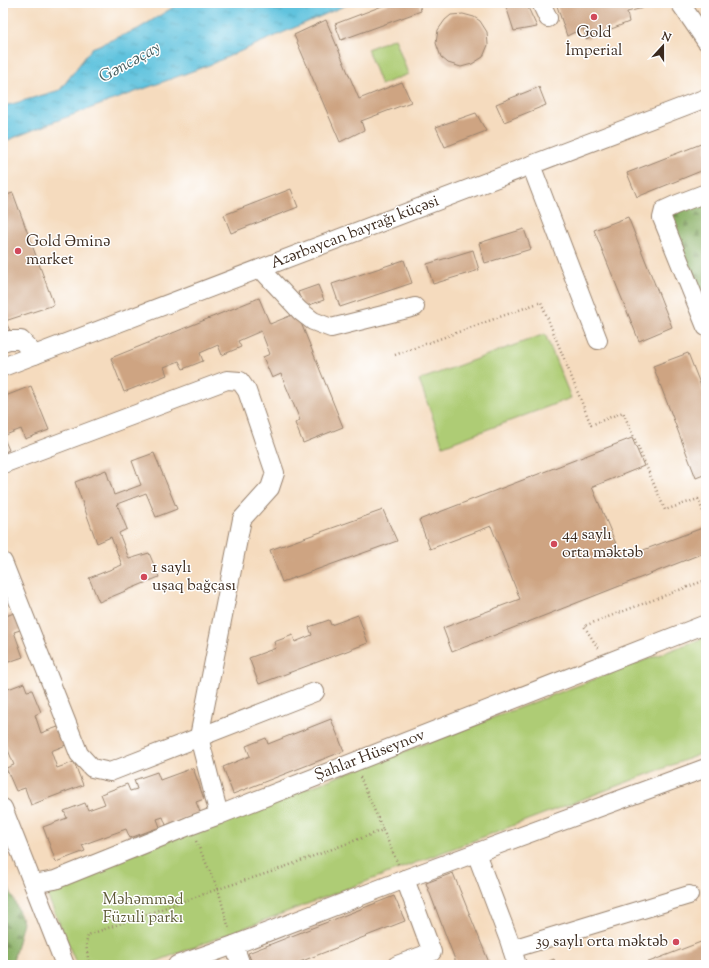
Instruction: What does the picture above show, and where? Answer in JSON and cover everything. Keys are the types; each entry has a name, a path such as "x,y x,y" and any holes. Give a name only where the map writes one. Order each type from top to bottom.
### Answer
{"street":[{"path":"680,3 706,41"},
{"name":"Azərbaycan bayrağı küçəsi","path":"3,367 706,98"},
{"path":"531,165 598,340"},
{"path":"706,193 664,210 662,218 706,328"},
{"path":"261,269 300,312 313,321 331,328 415,307"},
{"path":"3,342 9,340 21,340 35,355"},
{"path":"3,464 226,380 240,381 247,391 275,473 270,488 242,519 199,737 219,815"},
{"path":"3,562 79,754 92,768 110,772 315,692"},
{"name":"Şahlar Hüseynov","path":"33,884 55,880 189,826 706,624"},
{"path":"177,965 706,768"},
{"path":"3,808 65,965"},
{"path":"476,853 515,957 688,895"},
{"path":"397,965 433,958 405,879"},
{"path":"234,945 241,965"}],"path":[{"path":"395,355 541,302 591,425 623,412 665,510 698,499 706,519"},
{"path":"605,663 600,651 584,626 706,580"},
{"path":"354,762 405,879"},
{"path":"189,826 218,889 234,945"},
{"path":"89,965 86,944 88,935 271,872 383,830"}],"green space":[{"path":"395,38 408,74 381,85 367,49"},
{"path":"706,199 706,316 670,216"},
{"path":"545,334 571,398 443,446 419,380"},
{"name":"Məhəmməd Füzuli parkı","path":"706,637 706,752 147,965 77,965 44,888"},
{"path":"3,874 23,922 12,965 3,965"}],"water":[{"name":"Gəncəçay","path":"180,3 351,3 209,65 3,142 3,106 60,90 92,48 138,29"}],"building":[{"path":"390,3 419,3 421,11 341,40 335,24"},
{"path":"505,3 526,3 537,27 514,31"},
{"name":"Gold İmperial","path":"556,3 641,3 643,8 627,12 629,22 586,39 583,28 567,36"},
{"path":"463,14 474,17 480,21 487,32 488,45 483,57 472,64 461,67 448,63 441,57 436,43 438,30 445,20 451,15"},
{"path":"326,20 359,99 402,82 411,102 361,121 364,130 340,142 294,35"},
{"path":"539,87 546,105 504,122 496,104"},
{"path":"476,113 486,131 445,147 436,127"},
{"path":"706,142 706,169 637,197 627,173"},
{"path":"291,189 298,207 231,233 224,215"},
{"name":"Gold Əminə market","path":"13,193 54,305 5,321 13,336 3,340 3,196"},
{"path":"628,217 672,327 639,341 594,230"},
{"path":"524,229 531,249 485,263 479,243"},
{"path":"473,250 479,270 433,284 427,264"},
{"path":"404,260 412,283 340,307 332,284"},
{"path":"318,285 324,300 303,307 298,292"},
{"path":"259,298 270,324 297,313 343,427 303,443 295,423 300,420 281,374 272,378 263,357 270,354 261,331 238,341 241,347 222,355 218,345 200,353 203,361 183,369 179,361 164,367 167,375 124,392 111,358"},
{"path":"688,353 706,399 706,474 696,478 653,366"},
{"path":"31,386 49,430 25,439 21,429 3,436 3,397"},
{"path":"3,436 9,450 3,453"},
{"path":"632,438 644,466 592,487 622,558 705,527 706,552 452,652 443,628 520,599 491,526 430,549 419,520"},
{"path":"154,453 177,509 156,517 146,493 117,504 127,529 119,533 129,559 149,553 159,577 99,602 89,578 122,565 111,537 97,543 75,482 106,470 114,495 141,485 132,461"},
{"path":"383,510 397,541 282,582 270,550"},
{"path":"17,612 23,629 14,632 23,657 3,664 3,617"},
{"path":"358,615 368,643 259,684 249,658 276,648 274,642 293,635 295,642 312,635 309,627 329,620 331,625"},
{"path":"24,683 27,691 32,690 41,712 35,715 41,733 58,727 66,745 51,751 57,768 74,762 83,785 31,805 25,788 16,791 6,768 14,765 3,737 3,691"},
{"path":"331,719 344,751 233,794 223,767 250,756 246,746 266,738 268,744"},
{"path":"193,768 204,799 196,802 200,812 166,825 163,817 157,819 160,827 130,838 126,829 82,845 85,851 56,862 43,827 67,818 64,811 85,803 88,810 105,804 101,794 127,784 130,791 137,789 134,780 157,772 160,780"},
{"path":"453,873 490,965 457,965 426,883"},
{"path":"394,896 405,921 292,965 253,965 248,953"},
{"path":"706,940 706,965 641,965"},
{"path":"554,959 556,965 541,965"}],"place":[{"name":"Gold İmperial","path":"594,17"},
{"name":"Gold Əminə market","path":"18,251"},
{"name":"44 saylı orta məktəb","path":"554,544"},
{"name":"1 saylı uşaq bağçası","path":"144,577"},
{"name":"39 saylı orta məktəb","path":"676,942"}]}
